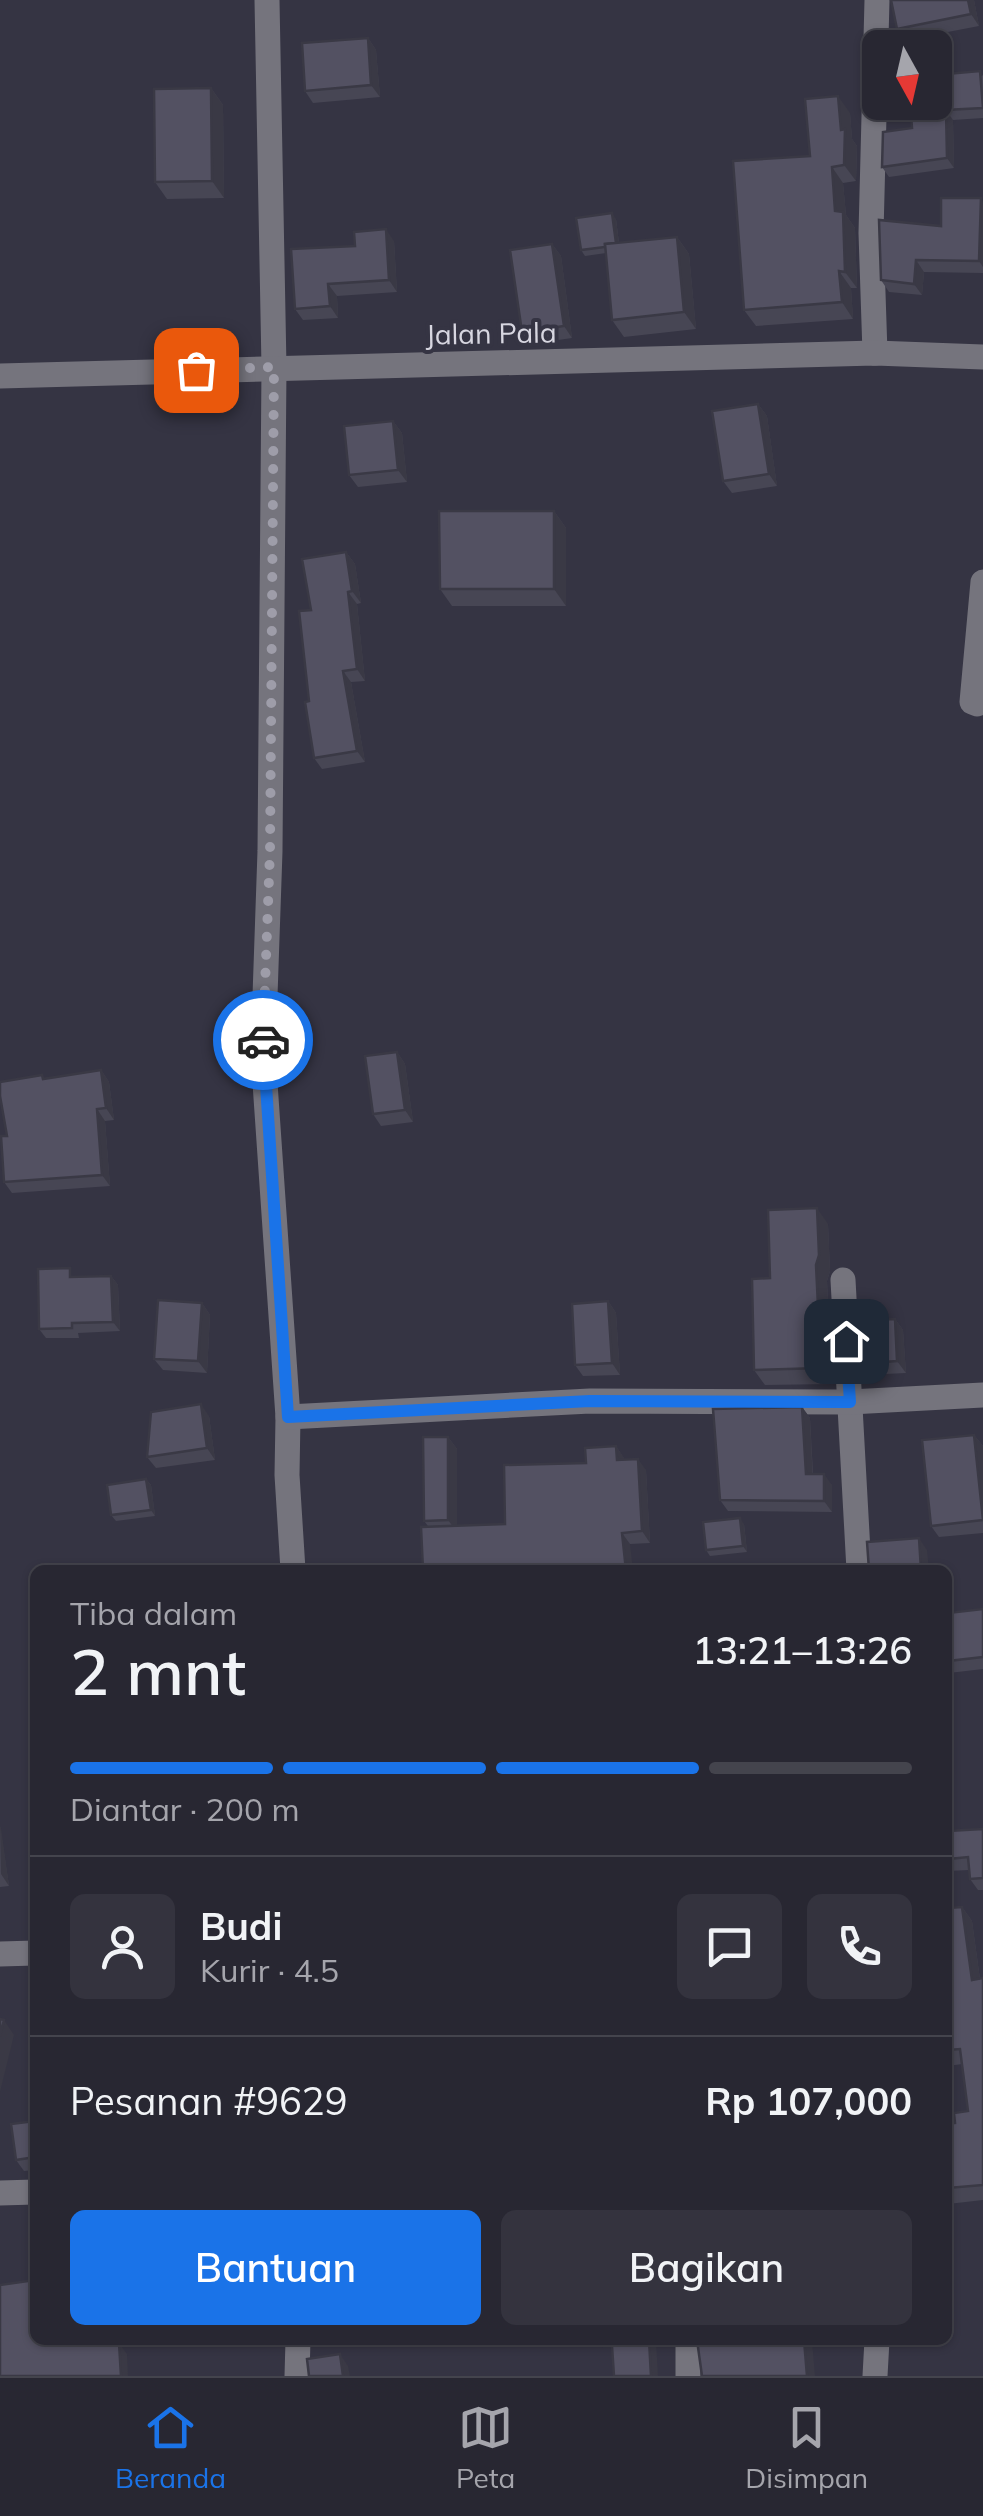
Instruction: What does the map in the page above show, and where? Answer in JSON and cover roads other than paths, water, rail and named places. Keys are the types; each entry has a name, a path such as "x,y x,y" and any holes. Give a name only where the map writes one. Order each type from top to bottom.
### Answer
{"street":[{"path":"267,0 274,367 270,851 263,1054 288,1417 293,1565"},
{"path":"875,353 871,233 876,0"},
{"name":"Jalan Pala","path":"0,376 875,353 983,357"},
{"path":"977,704 972,702 983,582"},
{"path":"843,1280 859,1565"},
{"path":"288,1417 590,1401 850,1402 983,1395"},
{"path":"0,1954 30,1953"},
{"path":"0,2193 30,2192"},
{"path":"297,2376 298,2345"},
{"path":"688,2345 688,2376"},
{"path":"875,2376 877,2345"}]}
